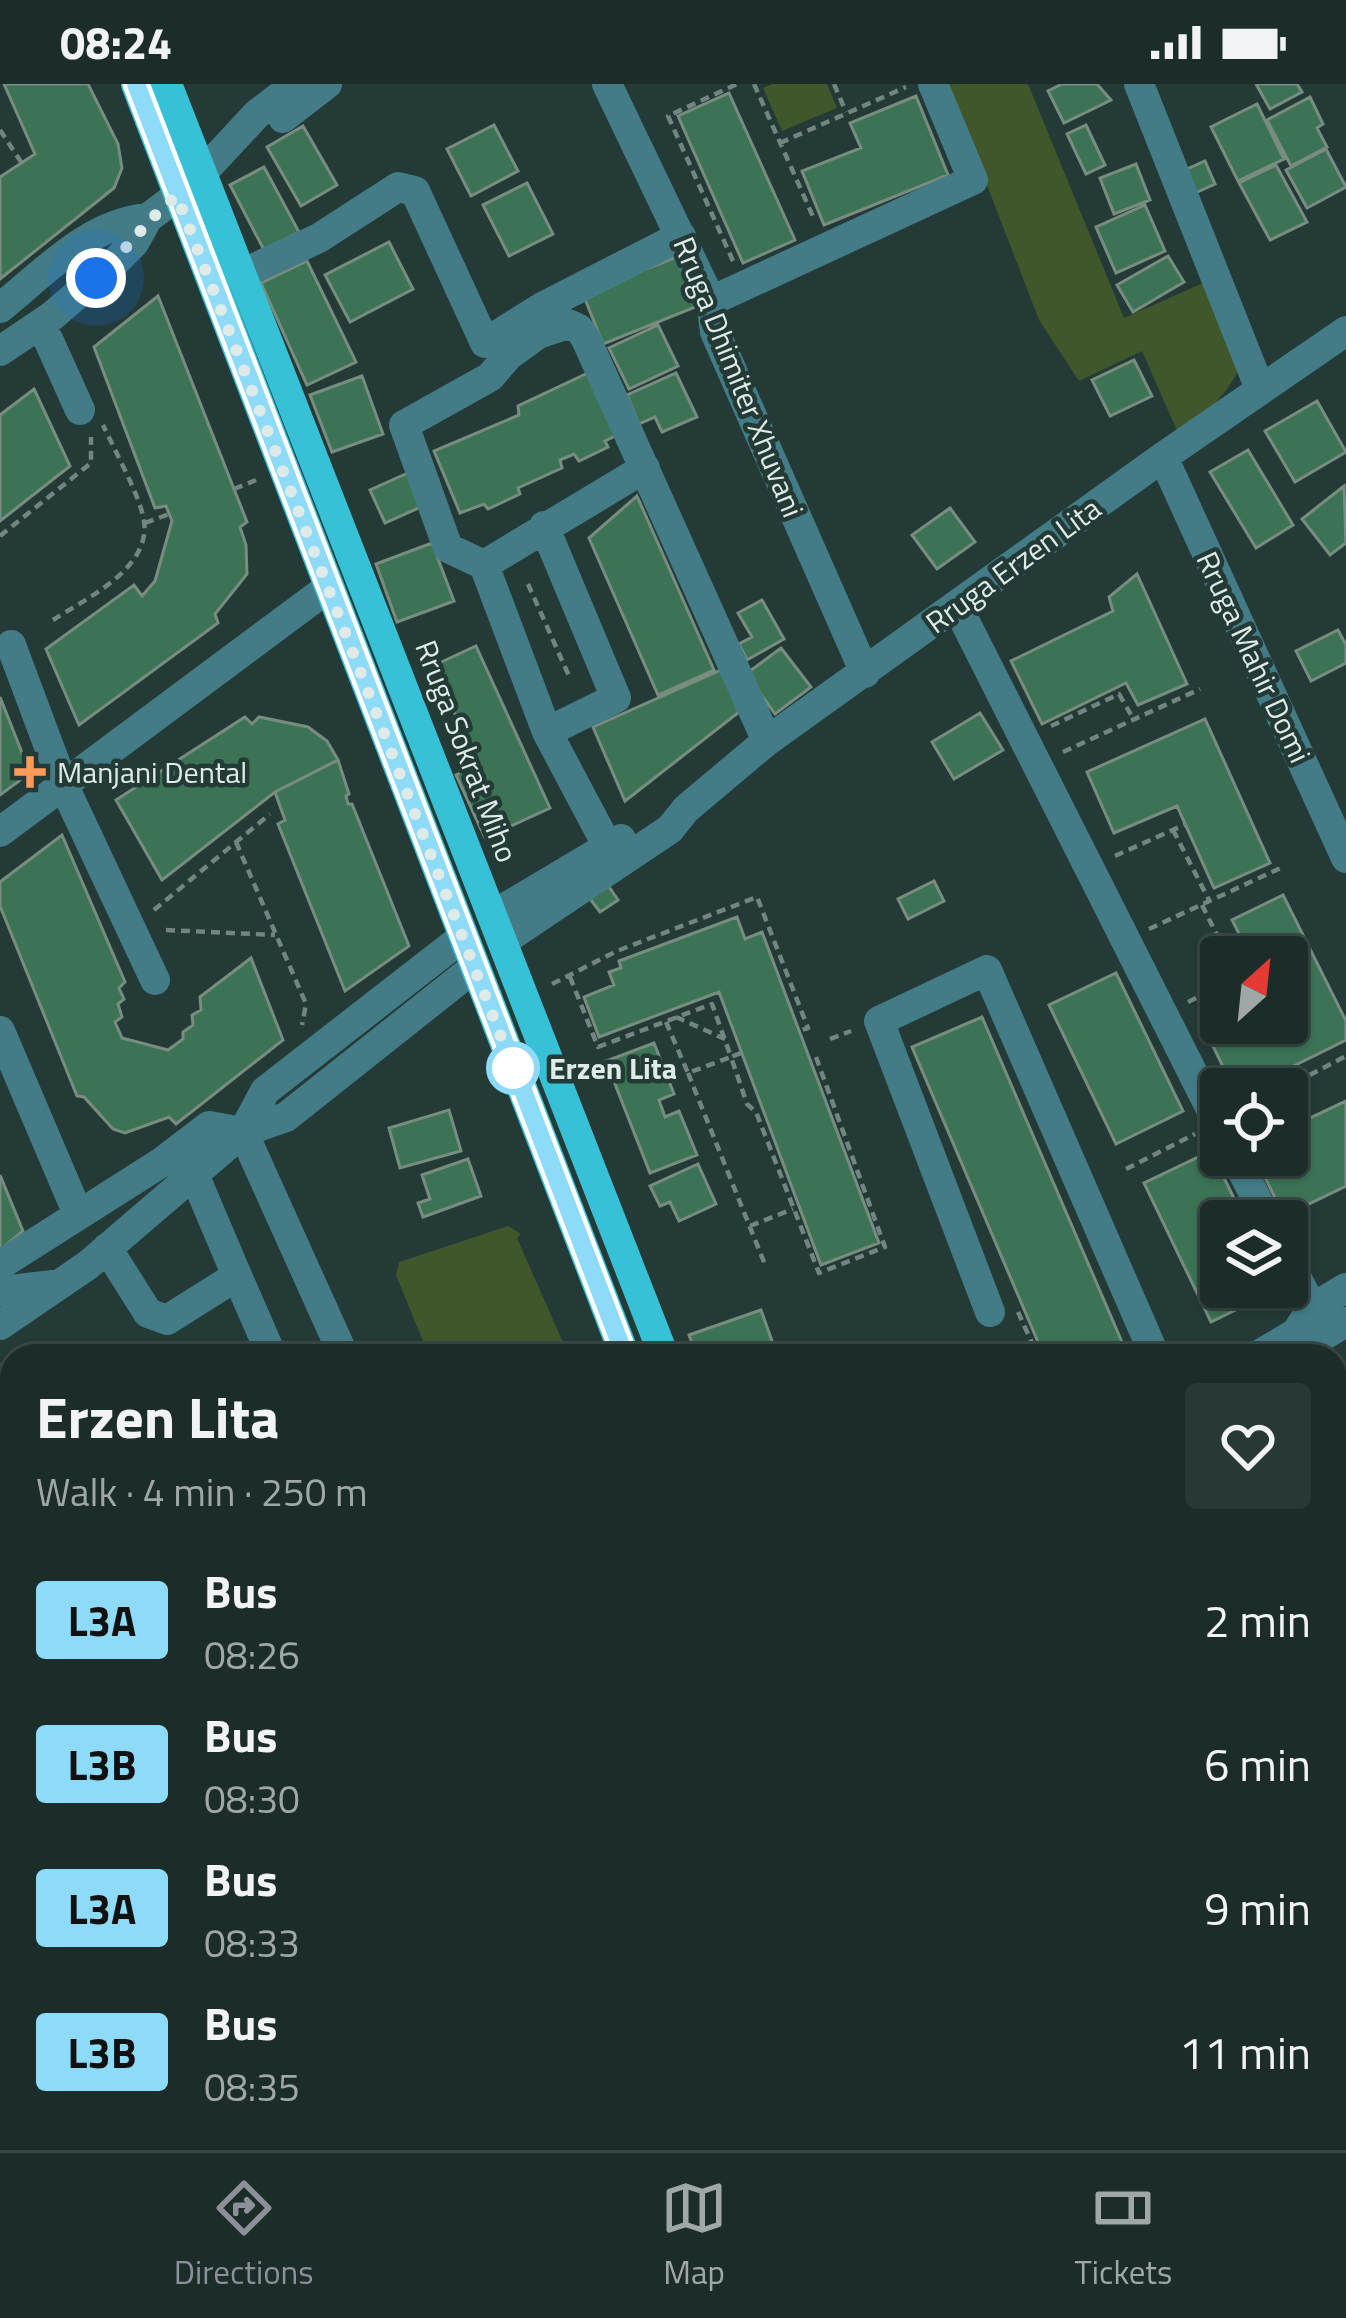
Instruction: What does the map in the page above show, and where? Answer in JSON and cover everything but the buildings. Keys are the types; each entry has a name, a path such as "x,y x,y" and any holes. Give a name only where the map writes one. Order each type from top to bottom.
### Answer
{"main road":[{"path":"136,84 620,1344"},
{"name":"Rruga Sokrat Miho","path":"167,84 659,1344"},
{"path":"177,196 202,173"},
{"path":"463,937 498,928"},
{"path":"475,967 498,928"}],"street":[{"path":"202,173 257,114 296,84"},
{"path":"230,146 267,130 327,84"},
{"name":"Rruga Dhimiter Xhuvani","path":"607,84 682,236 865,673"},
{"path":"713,316 744,286 973,180 933,84"},
{"path":"1138,84 1260,388"},
{"path":"242,274 319,238 398,187 415,191 485,343 544,306 682,236"},
{"path":"0,351 52,316 177,196"},
{"path":"0,308 113,223 141,230"},
{"path":"0,376 116,286 141,230"},
{"path":"608,847 548,732 484,565 448,548 404,424 490,377 509,355 538,334 568,324 578,328 767,741"},
{"name":"Rruga Erzen Lita","path":"498,928 670,829 686,809 767,741 1346,331"},
{"path":"48,339 80,410"},
{"name":"Rruga Mahir Domi","path":"1163,457 1346,858"},
{"path":"484,565 645,468"},
{"path":"544,526 616,698 548,732"},
{"path":"0,832 328,588"},
{"path":"957,606 1200,1087"},
{"path":"11,645 63,784 154,980"},
{"name":"Rruga Erzen Lita","path":"498,928 608,847 664,815 686,809"},
{"path":"243,1132 266,1091 463,937"},
{"path":"0,1265 78,1214 243,1132 286,1117 475,967"},
{"path":"991,1312 879,1021 987,970 1150,1344"},
{"path":"0,1030 78,1214"},
{"path":"4,1310 88,1265 107,1248 185,1161 209,1126 243,1132"},
{"path":"243,1132 339,1344"},
{"path":"185,1161 267,1344"},
{"path":"107,1248 156,1319 167,1320 227,1285 235,1270"},
{"path":"1273,1344 1346,1288"},
{"path":"1301,1308 1319,1338 1346,1322"}],"path":[{"path":"736,84 668,116 744,286"},
{"path":"754,84 827,249"},
{"path":"834,84 847,113"},
{"path":"780,142 914,84"},
{"path":"0,121 21,162"},
{"path":"0,154 10,147"},
{"path":"53,620 121,575 137,553 145,523 104,425 80,410"},
{"path":"0,536 91,463 93,444 80,410"},
{"path":"234,489 249,483"},
{"path":"145,523 169,514"},
{"path":"497,599 561,569"},
{"path":"528,584 569,676 601,663"},
{"path":"514,644 580,613"},
{"path":"1030,751 1134,720 1199,689"},
{"path":"1030,751 1119,694 1134,720"},
{"path":"130,929 270,814"},
{"path":"1089,868 1186,824"},
{"path":"1173,830 1219,936"},
{"path":"236,842 306,1004 297,1036"},
{"path":"1126,940 1285,866"},
{"path":"542,989 617,951 757,897 808,1028 799,1031"},
{"path":"130,929 276,935"},
{"path":"569,975 598,1047 712,1004 747,1104 756,1112 819,1273 884,1246 816,1057"},
{"path":"1163,1013 1200,996"},
{"path":"676,1018 725,1039"},
{"path":"666,1022 766,1267"},
{"path":"688,1073 741,1053"},
{"path":"1308,1076 1346,1057"},
{"path":"1126,1169 1200,1134"},
{"path":"750,1226 793,1209"}],"green space":[{"path":"827,84 837,108 782,131 763,88"},
{"path":"948,84 1028,84 1124,318 1212,279 1242,363 1216,402 1178,433 1142,351 1079,381 1039,320"},
{"path":"508,1226 521,1234 517,1238 564,1344 424,1344 396,1275 399,1262"}],"bus line":[{"name":"L3A","path":"136,84 620,1344"}],"place":[{"name":"Manjani Dental","path":"30,772"},
{"name":"Erzen Lita","path":"513,1068"}],"route":[{"path":"96,278 134,243 148,218 177,196 513,1068"}]}
